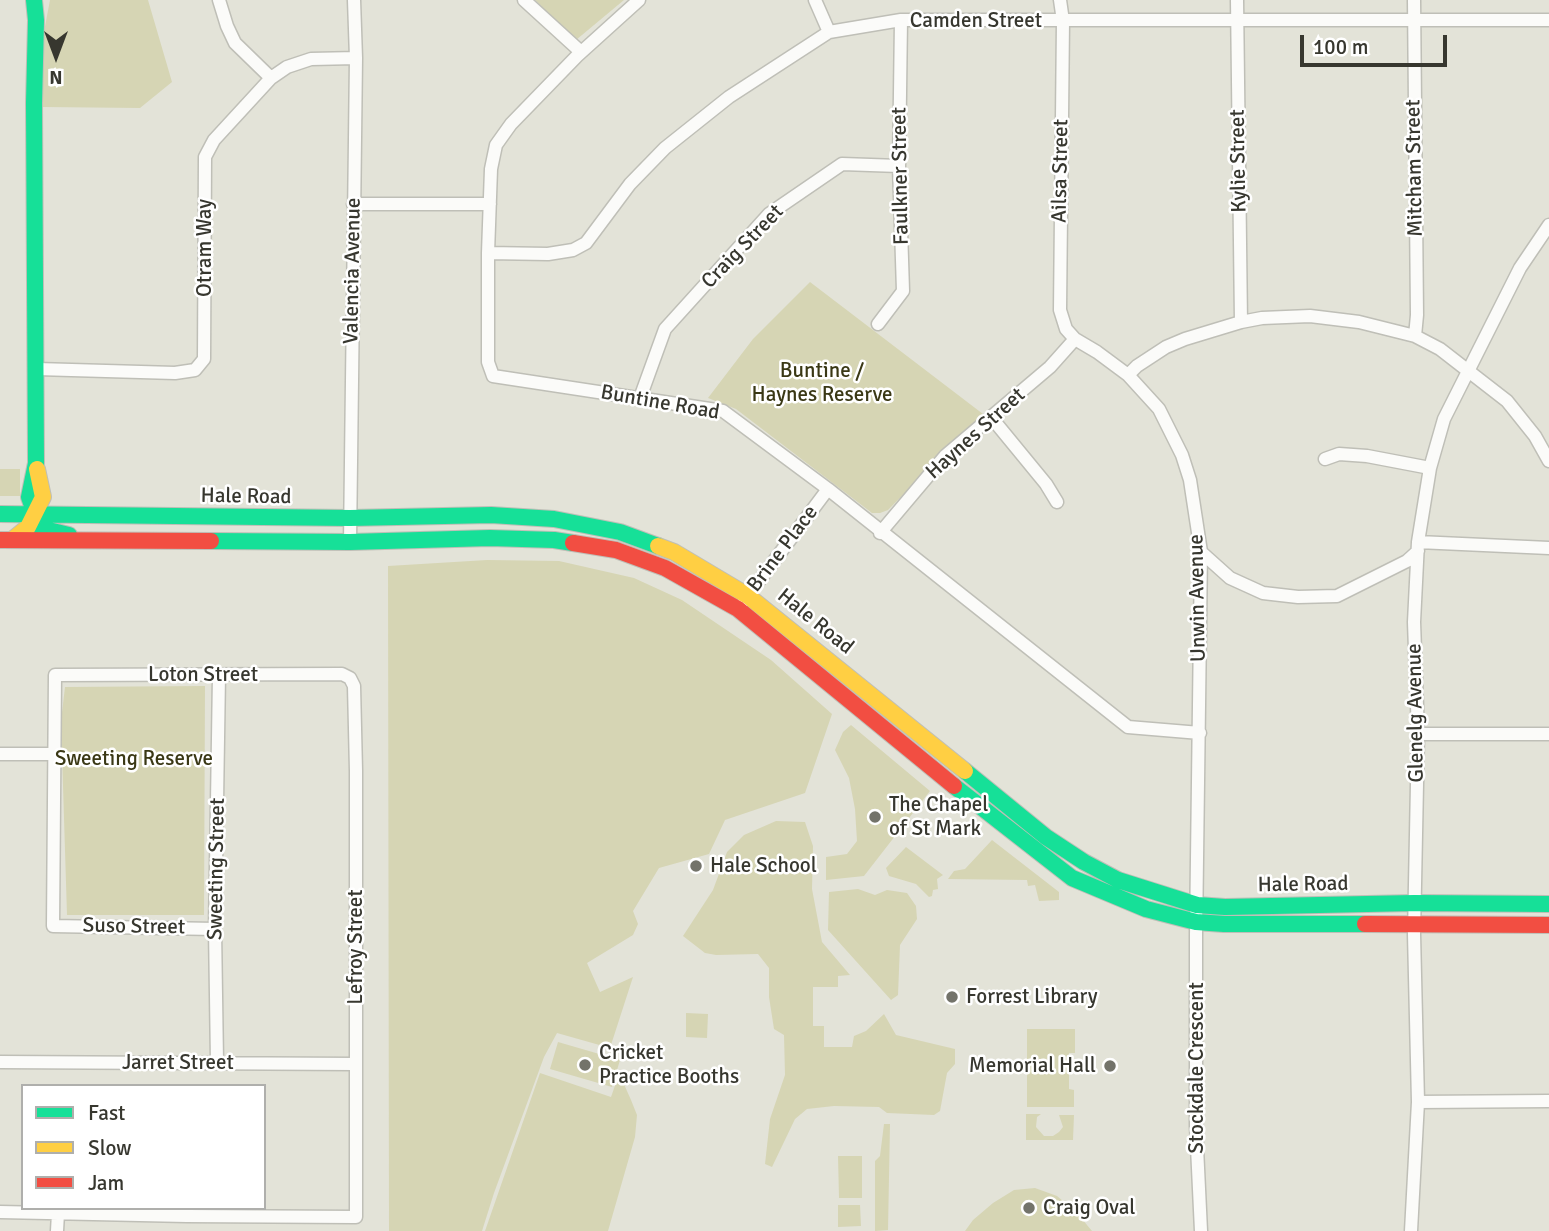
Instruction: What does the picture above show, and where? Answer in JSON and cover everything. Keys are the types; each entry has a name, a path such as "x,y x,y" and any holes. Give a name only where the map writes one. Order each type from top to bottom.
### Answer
{"main road":[{"path":"6,540 28,527 43,497 36,463 34,0"},
{"path":"36,20 43,0"},
{"name":"Hale Road","path":"0,514 350,519 491,515 554,519 620,532 674,552 743,602 1046,837 1118,880 1198,905 1225,907 1414,903 1549,904"},
{"path":"35,515 44,531 91,540"},
{"name":"Hale Road","path":"6,540 350,542 490,538 554,540 616,550 743,602 1004,827 1072,878 1146,909 1196,922 1224,924 1549,925"}],"street":[{"path":"219,0 227,26 236,43 271,78"},
{"name":"Valencia Avenue","path":"350,542 356,58 354,0"},
{"path":"524,0 581,52"},
{"name":"Buntine Road","path":"639,0 581,52 512,124 496,145 491,169 488,253 488,362 493,376 723,411 828,489 880,533 1128,727 1199,733"},
{"path":"815,0 829,32"},
{"name":"Ailsa Street","path":"1060,0 1063,21 1060,310 1066,329 1075,338"},
{"name":"Kylie Street","path":"1237,0 1241,322"},
{"name":"Mitcham Street","path":"1414,0 1418,316 1415,336"},
{"name":"Camden Street","path":"488,253 548,254 573,250 586,243 630,184 666,148 729,96 829,32 901,20 1549,20"},
{"name":"Faulkner Street","path":"878,324 903,291 899,166 901,20"},
{"name":"Otram Way","path":"37,369 175,373 195,370 204,359 205,158 214,140 271,78 287,67 311,59 356,58"},
{"name":"Craig Street","path":"640,398 665,329 769,214 842,164 899,166"},
{"path":"353,204 490,204"},
{"name":"Glenelg Avenue","path":"1411,1231 1418,1101 1414,903 1418,734 1414,622 1418,546 1430,468 1444,419 1520,268 1549,225"},
{"path":"1128,375 1166,347 1241,322 1262,318 1310,316 1359,322 1415,336 1440,349 1507,401 1535,436 1549,461"},
{"name":"Unwin Avenue","path":"1075,338 1128,375 1158,409 1182,455 1190,480 1201,552 1198,905"},
{"name":"Haynes Street","path":"880,533 945,456 1051,367 1075,338"},
{"path":"991,417 1046,484 1057,502"},
{"path":"1325,459 1339,454 1367,456 1430,468"},
{"name":"Brine Place","path":"743,602 828,489"},
{"path":"1201,552 1230,578 1252,589 1298,597 1337,596 1407,561 1418,546 1549,548"},
{"name":"Loton Street","path":"54,754 55,675 342,674 350,678"},
{"name":"Sweeting Street","path":"218,1062 215,929 219,675"},
{"name":"Lefroy Street","path":"293,1217 356,1217 356,772 354,686 350,678"},
{"path":"1418,734 1549,734"},
{"path":"0,754 54,754"},
{"name":"Suso Street","path":"54,754 53,926 215,929"},
{"name":"Stockdale Crescent","path":"1198,905 1196,1126 1201,1231"},
{"name":"Jarret Street","path":"0,1062 355,1064"},
{"path":"1418,1101 1549,1101"},
{"path":"0,1212 293,1217 293,1231"},
{"path":"57,1231 58,1213"}],"green space":[{"path":"50,0 148,0 172,82 140,108 43,107 43,37"},
{"path":"535,0 624,0 576,40"},
{"name":"Buntine / Haynes Reserve","path":"810,282 983,414 888,510 880,513 872,513 736,409 708,398 753,339"},
{"path":"0,469 20,469 20,496 0,496"},
{"path":"487,560 559,561 634,578 682,600 771,660 832,714 805,793 725,820 709,854 659,868 633,911 638,924 633,935 587,963 600,992 633,977 610,1048 557,1033 544,1057 482,1231 389,1231 388,566"},
{"name":"Sweeting Reserve","path":"205,686 204,915 67,915 61,721 65,687"},
{"path":"851,725 930,791 864,876 826,880 826,857 847,854 857,841 849,778 835,750 843,732"},
{"path":"776,821 805,822 813,846 812,889 822,942 850,975 838,976 838,987 813,987 813,1026 824,1026 824,1047 852,1047 854,1036 866,1031 884,1014 896,1035 955,1049 955,1064 947,1073 940,1111 934,1115 887,1113 879,1107 834,1106 807,1109 795,1119 772,1167 765,1164 770,1119 785,1075 784,1035 774,1029 769,997 769,968 758,954 705,953 683,936 713,890 727,852 744,835"},
{"path":"992,840 1059,892 1059,900 1039,901 1035,885 1028,886 1027,880 948,879 954,871 965,869"},
{"path":"906,847 943,875 937,879 938,889 933,890 932,896 929,897 916,884 889,876 886,868"},
{"path":"858,889 875,895 887,890 907,893 916,906 917,919 900,945 898,995 891,1000 828,930 829,892"},
{"path":"686,1013 708,1014 707,1038 686,1037"},
{"path":"1027,1029 1075,1029 1075,1053 1069,1053 1069,1089 1074,1090 1074,1107 1027,1107"},
{"name":"Cricket Practice Booths","path":"558,1042 620,1060 612,1087 550,1069"},
{"path":"540,1073 611,1097 617,1080 623,1082 631,1100 637,1115 635,1137 608,1231 485,1231"},
{"path":"1026,1114 1041,1114 1037,1117 1036,1127 1044,1136 1053,1136 1063,1127 1059,1115 1074,1115 1073,1140 1026,1140"},
{"path":"884,1124 890,1124 888,1230 875,1231 875,1161 880,1156"},
{"path":"838,1156 862,1156 862,1198 839,1198"},
{"name":"Craig Oval","path":"1035,1188 1057,1196 1077,1213 1092,1231 965,1231 973,1220 993,1203 1014,1190"},
{"path":"838,1205 860,1205 861,1226 838,1227"}],"traffic: fast":[{"path":"34,0 36,463 29,497 40,528 69,535"},
{"path":"0,514 350,518 491,515 554,519 620,532 658,546"},
{"path":"211,541 350,542 490,538 573,543"},
{"path":"965,771 1046,837 1084,862 1118,880 1197,905 1549,904"},
{"path":"954,786 1072,878 1146,909 1196,922 1224,924 1365,924"}],"traffic: slow":[{"path":"12,540 28,527 43,497 37,469"},
{"path":"658,546 674,552 748,596 965,771"}],"traffic: jam":[{"path":"0,540 211,541"},
{"path":"573,543 616,550 665,568 738,609 954,786"},
{"path":"1365,924 1549,925"}],"place":[{"name":"The Chapel of St Mark","path":"875,817"},
{"name":"Hale School","path":"696,866"},
{"name":"Forrest Library","path":"952,997"},
{"name":"Cricket Practice Booths","path":"585,1065"},
{"name":"Memorial Hall","path":"1110,1066"},
{"name":"Craig Oval","path":"1029,1208"}]}
